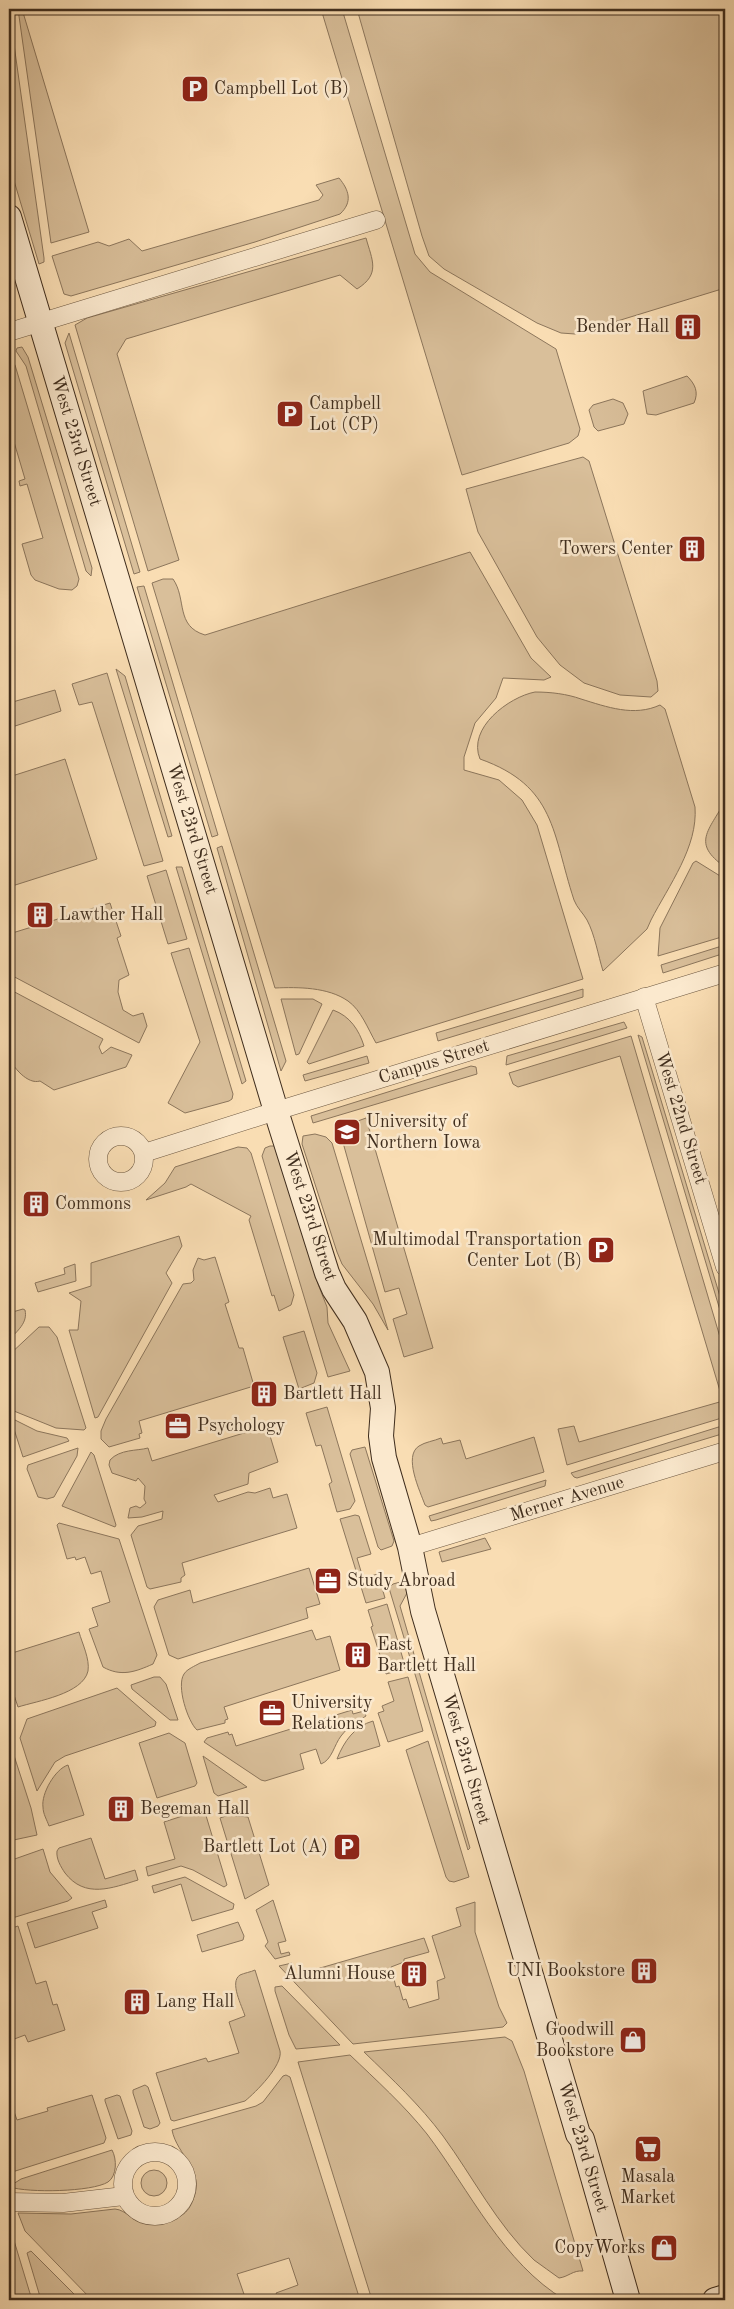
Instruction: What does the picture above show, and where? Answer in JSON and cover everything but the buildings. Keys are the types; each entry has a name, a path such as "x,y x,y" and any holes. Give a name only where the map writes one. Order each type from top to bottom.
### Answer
{"street":[{"name":"West 23rd Street","path":"9,217 276,1111 327,1273 334,1289 355,1321 377,1372 383,1408 381,1436 384,1458 410,1547 423,1611 578,2134 582,2138 628,2299"},
{"path":"9,332 376,220"},
{"name":"Campus Street","path":"144,1153 725,972"},
{"name":"West 22nd Street","path":"644,998 725,1266"},
{"name":"Merner Avenue","path":"410,1547 725,1451"},
{"path":"9,2202 62,2203 124,2196"},
{"path":"716,2300 725,2297"}],"shaded area":[{"path":"9,9 44,258 44,262 39,264 9,164"},
{"path":"18,9 22,9 89,232 51,243"},
{"path":"321,9 342,9 415,254 430,272 556,349 580,429 578,436 569,443 462,475"},
{"path":"357,9 725,9 725,288 575,334 561,333 537,323 444,269 429,256 422,236"},
{"path":"339,178 348,196 347,205 340,214 255,242 71,296 64,294 52,256 98,242 109,246 129,239 142,251 319,200 323,195 316,185"},
{"path":"366,238 372,260 372,272 365,283 357,289 340,275 126,339 117,354 179,560 148,571 75,325 87,318"},
{"path":"69,333 140,572 134,574 65,343"},
{"path":"22,347 28,357 92,568 91,576 86,571 26,366 16,351 17,348"},
{"path":"9,357 15,365 79,579 77,586 72,590 59,589 35,580 31,575 22,544 43,538 27,484 20,486 19,481 25,479 9,425"},
{"path":"687,376 695,388 694,403 656,415 647,414 643,391"},
{"path":"613,399 623,403 628,414 624,424 598,431 594,427 589,410 593,405"},
{"path":"583,457 589,461 657,681 658,691 651,697 620,695 584,683 560,665 537,637 478,532 466,489"},
{"path":"470,552 531,658 551,677 544,680 503,678 496,698 475,723 464,757 464,770 499,780 522,800 537,825 583,979 376,1043 357,1009 340,996 322,990 275,988 152,583 163,579 173,579 180,595 185,619 196,631 205,635"},
{"path":"144,586 218,835 212,837 137,587"},
{"path":"116,669 125,676 172,836 168,837"},
{"path":"107,673 163,861 144,866 92,702 79,705 72,684"},
{"path":"55,690 61,711 9,728 9,703"},
{"path":"535,692 576,697 620,710 650,709 660,705 665,709 695,807 695,822 687,851 647,929 603,971 590,926 574,900 555,833 547,814 537,798 524,783 505,770 480,759 479,736 485,725 503,707 514,700"},
{"path":"65,759 97,859 9,887 9,777"},
{"path":"725,801 725,867 708,851 706,836"},
{"path":"222,846 286,1061 281,1071 217,848"},
{"path":"696,861 725,879 725,936 658,956 660,928 693,863"},
{"path":"176,867 182,867 246,1081 242,1084"},
{"path":"166,870 187,939 168,944 147,876"},
{"path":"110,903 121,936 117,938 129,975 119,980 118,992 123,1010 133,1016 143,1013 147,1026 139,1043 9,974 9,934"},
{"path":"725,945 725,953 663,973 661,965"},
{"path":"189,948 233,1094 232,1099 229,1101 185,1113 168,1103 200,1042 171,953"},
{"path":"9,989 103,1039 99,1047 102,1054 111,1047 132,1055 126,1067 54,1090 40,1081 35,1082 26,1078 17,1070 8,1051"},
{"path":"583,989 583,997 438,1041 436,1033"},
{"path":"281,999 313,999 322,1004 299,1054 296,1055"},
{"path":"333,1010 353,1024 364,1046 309,1064 307,1062"},
{"path":"624,1022 627,1028 506,1065 507,1056"},
{"path":"638,1035 642,1037 725,1313 725,1327"},
{"path":"631,1036 725,1354 725,1417 567,1465 558,1429 574,1426 579,1442 723,1401 620,1056 518,1087 513,1084 509,1073"},
{"path":"367,1056 369,1063 305,1081 303,1075"},
{"path":"471,1066 476,1067 477,1074 313,1123 311,1116"},
{"path":"366,1118 433,1348 404,1357 393,1319 407,1314 399,1288 385,1292 342,1139 347,1125"},
{"path":"315,1134 326,1137 332,1143 388,1330 373,1304 342,1264 337,1252 302,1144 303,1136"},
{"path":"275,1146 327,1307 328,1323 350,1371 328,1377 262,1156 265,1148"},
{"path":"238,1147 247,1148 251,1153 294,1295 291,1305 279,1311 274,1295 272,1296 249,1220 251,1216 191,1184 146,1200 165,1183 175,1167"},
{"path":"179,1236 182,1246 166,1273 172,1283 98,1417 95,1418 69,1330 78,1330 81,1301 69,1293 91,1286 91,1263"},
{"path":"215,1257 229,1302 225,1304 239,1348 243,1348 254,1386 139,1421 142,1433 139,1434 140,1438 109,1447 101,1439 101,1431 106,1419 183,1284 191,1283 194,1280 193,1270 198,1258 204,1260"},
{"path":"75,1264 76,1281 38,1292 35,1283 65,1274 64,1268"},
{"path":"23,1309 26,1315 25,1319 9,1340 9,1313"},
{"path":"39,1327 49,1327 57,1337 86,1428 84,1430 56,1428 9,1409 9,1355"},
{"path":"304,1331 317,1373 314,1383 299,1389 283,1337"},
{"path":"327,1407 355,1501 350,1509 337,1512 329,1484 332,1482 321,1445 316,1446 306,1413"},
{"path":"15,1420 37,1431 67,1438 69,1441 23,1457 12,1423"},
{"path":"725,1425 725,1433 577,1478 571,1473"},
{"path":"267,1426 278,1462 249,1473 248,1484 214,1495 218,1502 248,1492 255,1493 270,1488 273,1498 287,1494 297,1528 182,1563 185,1575 181,1578 181,1582 150,1589 147,1587 131,1535 138,1526 162,1519 163,1511 142,1517 128,1518 130,1508 136,1506 140,1508 146,1503 144,1499 145,1486 138,1478 136,1481 112,1473 109,1465 110,1460 124,1452 148,1448 152,1461"},
{"path":"534,1437 544,1472 428,1507 425,1505 414,1474 412,1457 414,1451 419,1446 441,1438 443,1444 460,1440 466,1459"},
{"path":"365,1447 394,1541 392,1546 381,1550 378,1547 350,1454 352,1450"},
{"path":"78,1448 77,1456 54,1497 47,1499 38,1497 27,1469 28,1465"},
{"path":"91,1452 94,1455 116,1525 115,1527 62,1506"},
{"path":"546,1480 545,1486 436,1520 431,1521 429,1516"},
{"path":"355,1515 359,1516 371,1554 357,1558 363,1578 378,1574 385,1598 366,1603 340,1519"},
{"path":"59,1523 119,1539 157,1655 153,1664 122,1673 103,1667 89,1629 98,1626 92,1608 110,1602 101,1571 91,1574 85,1557 76,1560 75,1557 67,1559 57,1525"},
{"path":"485,1538 491,1549 442,1562 439,1552"},
{"path":"309,1568 320,1604 306,1608 308,1618 178,1659 169,1655 154,1607 158,1600 190,1590 193,1603"},
{"path":"404,1581 407,1593 400,1606 470,1848 468,1850 389,1588 393,1584"},
{"path":"387,1604 405,1666 404,1669 386,1674 371,1627 373,1626 368,1610"},
{"path":"312,1630 316,1640 330,1636 340,1670 224,1707 228,1719 225,1720 225,1723 197,1730 190,1720 182,1695 182,1680 187,1671 200,1663"},
{"path":"79,1632 88,1661 88,1671 84,1679 69,1691 18,1707 9,1680 9,1654"},
{"path":"154,1677 160,1677 166,1684 178,1720 170,1720 132,1689 131,1685"},
{"path":"408,1677 423,1731 388,1742 378,1713 384,1711 382,1706 394,1701 388,1682"},
{"path":"117,1688 156,1722 155,1726 65,1756 55,1762 37,1791 20,1738 27,1719"},
{"path":"352,1710 353,1714 364,1711 366,1716 344,1733 325,1762 321,1764 316,1749 300,1754 304,1769 265,1781 204,1742 207,1738 228,1732 229,1735 232,1734 236,1746"},
{"path":"373,1721 380,1746 337,1759 351,1735 367,1723"},
{"path":"169,1733 185,1743 197,1783 195,1786 157,1798 139,1743"},
{"path":"9,1740 31,1808 37,1835 9,1841"},
{"path":"428,1741 469,1877 454,1882 449,1881 446,1877 406,1750"},
{"path":"203,1756 247,1787 218,1796 214,1793"},
{"path":"68,1765 84,1815 49,1826 43,1810 44,1796 58,1771"},
{"path":"204,1809 227,1885 224,1887 193,1870 181,1866 148,1876 146,1867 175,1859 164,1822"},
{"path":"229,1815 248,1817 269,1885 245,1899 220,1818"},
{"path":"91,1838 105,1879 135,1870 138,1880 99,1889 90,1889 73,1881 60,1866 57,1851 59,1848"},
{"path":"43,1849 50,1872 72,1898 68,1901 9,1919 9,1861"},
{"path":"185,1877 234,1904 233,1909 192,1921 181,1884 154,1893 152,1886"},
{"path":"105,1900 107,1907 92,1912 98,1928 35,1948 27,1923"},
{"path":"273,1900 286,1941 278,1943 281,1954 289,1952 290,1955 275,1959 265,1946 268,1942 256,1910"},
{"path":"475,1902 475,1932 499,2007 507,2023 503,2027 353,2044 279,1966 292,1963 296,1975 424,1938 429,1952 404,1959 404,1962 391,1967 396,1987 399,1986 403,2000 406,1999 409,2008 439,1999 437,1981 445,1978 432,1936 461,1926 456,1908"},
{"path":"238,1922 244,1936 243,1940 202,1952 197,1935"},
{"path":"18,1926 36,1984 46,1981 53,2005 57,2004 65,2030 28,2042 25,2035 9,2041 9,1929"},
{"path":"255,1970 280,2051 280,2057 273,2071 262,2085 245,2101 174,2121 171,2120 156,2073 206,2058 208,2062 239,2053 229,2022 245,2016 237,1994 236,1983 240,1975"},
{"path":"282,1986 340,2045 296,2049 289,2035 275,1991 275,1987"},
{"path":"505,2037 512,2041 524,2071 583,2271 559,2278 534,2260 508,2232 443,2136 425,2114 364,2052"},
{"path":"350,2055 399,2103 427,2134 505,2246 543,2285 565,2300 372,2300 298,2062"},
{"path":"283,2076 290,2077 360,2300 279,2300 276,2293 298,2285 289,2258 237,2274 246,2300 92,2300 25,2231 18,2213 71,2214 115,2209 123,2211 140,2223 154,2224 174,2220 189,2209 196,2189 196,2180 172,2130 256,2106 263,2102"},
{"path":"145,2085 148,2087 160,2123 158,2126 150,2129 144,2127 133,2093 133,2090"},
{"path":"92,2095 106,2138 104,2143 9,2173 9,2100 17,2120 48,2111 47,2108"},
{"path":"117,2095 120,2096 132,2131 131,2135 118,2139 105,2101 105,2099"},
{"path":"112,2150 115,2172 108,2182 100,2185 75,2190 31,2190 10,2187 21,2179"},
{"path":"154,2170 163,2174 167,2183 163,2192 154,2196 145,2192 141,2183 145,2174"},
{"path":"9,2224 32,2300 9,2300"},
{"path":"31,2251 80,2300 41,2300 27,2253"}],"place":[{"name":"Campbell Lot (B)","path":"195,89"},
{"name":"Bender Hall","path":"688,327"},
{"name":"Campbell Lot (CP)","path":"290,414"},
{"name":"Towers Center","path":"692,549"},
{"name":"Lawther Hall","path":"40,915"},
{"name":"University of Northern Iowa","path":"347,1132"},
{"name":"Commons","path":"36,1204"},
{"name":"Multimodal Transportation Center Lot (B)","path":"601,1250"},
{"name":"Bartlett Hall","path":"264,1394"},
{"name":"Psychology","path":"178,1426"},
{"name":"Study Abroad","path":"328,1581"},
{"name":"East Bartlett Hall","path":"358,1655"},
{"name":"University Relations","path":"272,1713"},
{"name":"Begeman Hall","path":"121,1809"},
{"name":"Bartlett Lot (A)","path":"347,1847"},
{"name":"UNI Bookstore","path":"644,1971"},
{"name":"Alumni House","path":"414,1974"},
{"name":"Lang Hall","path":"137,2002"},
{"name":"Goodwill Bookstore","path":"633,2040"},
{"name":"Masala Market","path":"648,2149"},
{"name":"CopyWorks","path":"664,2248"}]}
